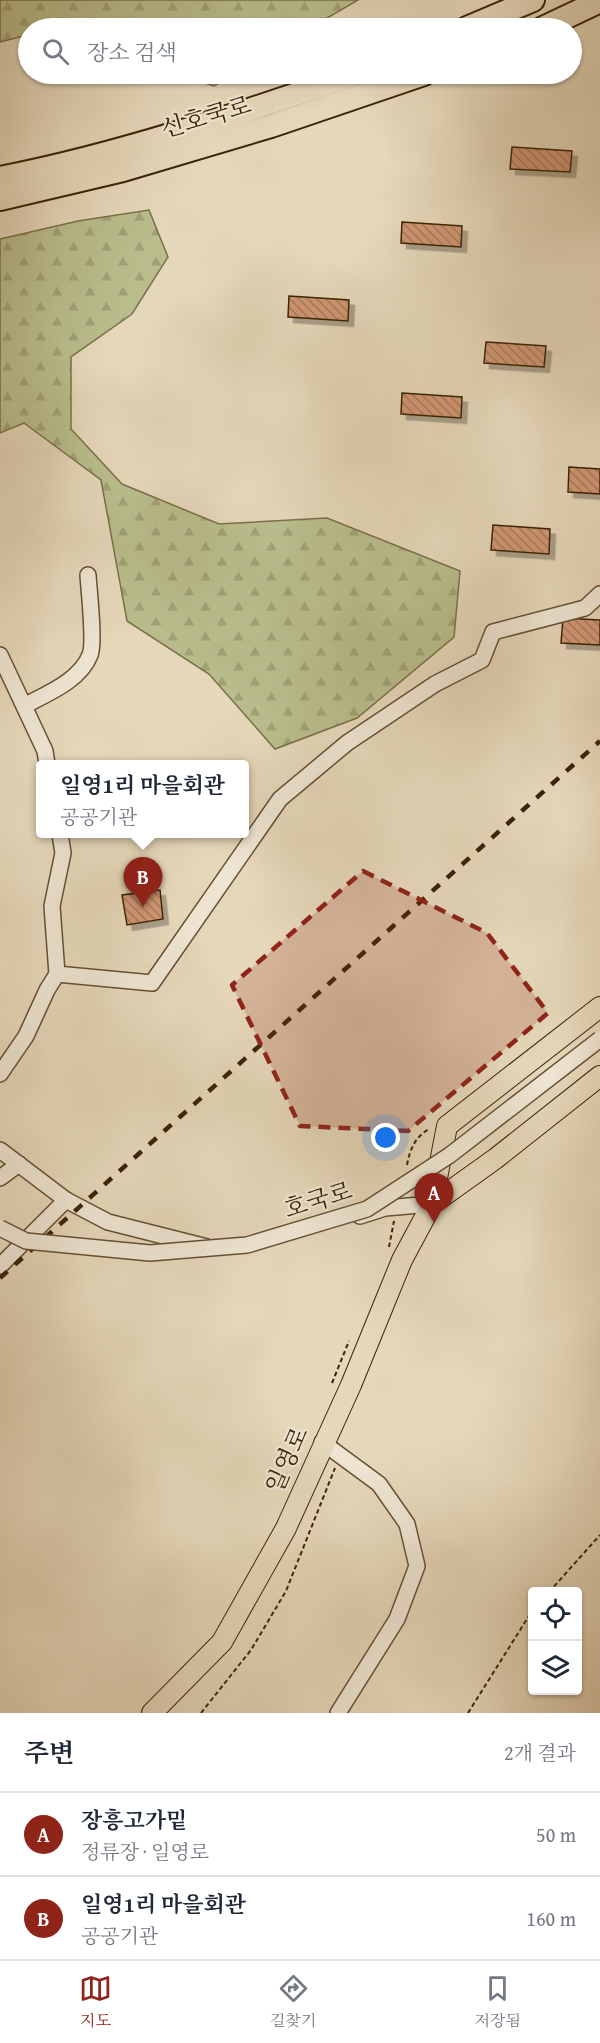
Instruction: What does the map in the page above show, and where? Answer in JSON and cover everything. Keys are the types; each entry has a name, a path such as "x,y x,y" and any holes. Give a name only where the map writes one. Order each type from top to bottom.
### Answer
{"highway":[{"path":"491,18 533,0"},
{"path":"564,18 600,1"},
{"name":"신호국로","path":"0,178 192,130 327,84"},
{"name":"신호국로","path":"0,199 123,170 260,130 395,84"}],"main road":[{"path":"432,1204 447,1126 600,1007"},
{"path":"432,1204 495,1159 600,1076"},
{"name":"일영로","path":"152,1713 222,1642 286,1528 322,1442 351,1385 402,1260 432,1204"}],"street":[{"path":"24,706 60,686 81,670 91,654 88,575"},
{"path":"57,974 152,983 280,799 347,743 435,684 482,660 493,632 585,608 600,594"},
{"path":"0,655 45,751 46,760"},
{"path":"0,1074 26,1036 46,990 57,974 52,906 63,853 61,838"},
{"name":"호국로","path":"0,1228 26,1241 150,1253 247,1245 367,1209 450,1155 600,1039"},
{"path":"0,1150 66,1200 108,1222 210,1247 332,1225 385,1208 432,1204"},
{"path":"0,1178 19,1164"},
{"path":"0,1266 66,1200"},
{"path":"322,1442 380,1484 407,1524 417,1566 397,1619 338,1713"}],"path":[{"path":"201,1713 251,1650 286,1591 298,1554 340,1455"},
{"path":"553,1587 600,1535"},
{"path":"468,1713 528,1617"}],"highlighted area":[{"path":"363,871 487,933 548,1013 408,1131 300,1126 232,985"}],"green space":[{"path":"0,0 358,0 327,18 18,18 18,38 0,42"},
{"path":"149,210 168,257 132,314 71,357 71,429 122,484 219,524 327,518 460,571 454,637 357,718 275,749 209,674 127,621 101,480 24,423 0,433 0,239 78,221"}],"building":[{"path":"512,147 572,151 570,172 510,169"},
{"path":"402,222 462,226 461,247 401,243"},
{"path":"289,296 349,300 348,321 288,317"},
{"path":"486,342 546,346 544,367 484,363"},
{"path":"402,393 462,397 461,418 401,414"},
{"path":"569,467 600,469 600,494 568,492"},
{"path":"493,525 550,529 549,554 491,550"},
{"path":"563,618 600,620 600,645 561,643"},
{"path":"160,890 163,919 127,925 122,895"}],"railway":[{"path":"0,1278 600,741"}],"place":[{"name":"일영1리 마을회관","path":"143,907"},
{"name":"장흥고가밑","path":"434,1223"}]}
